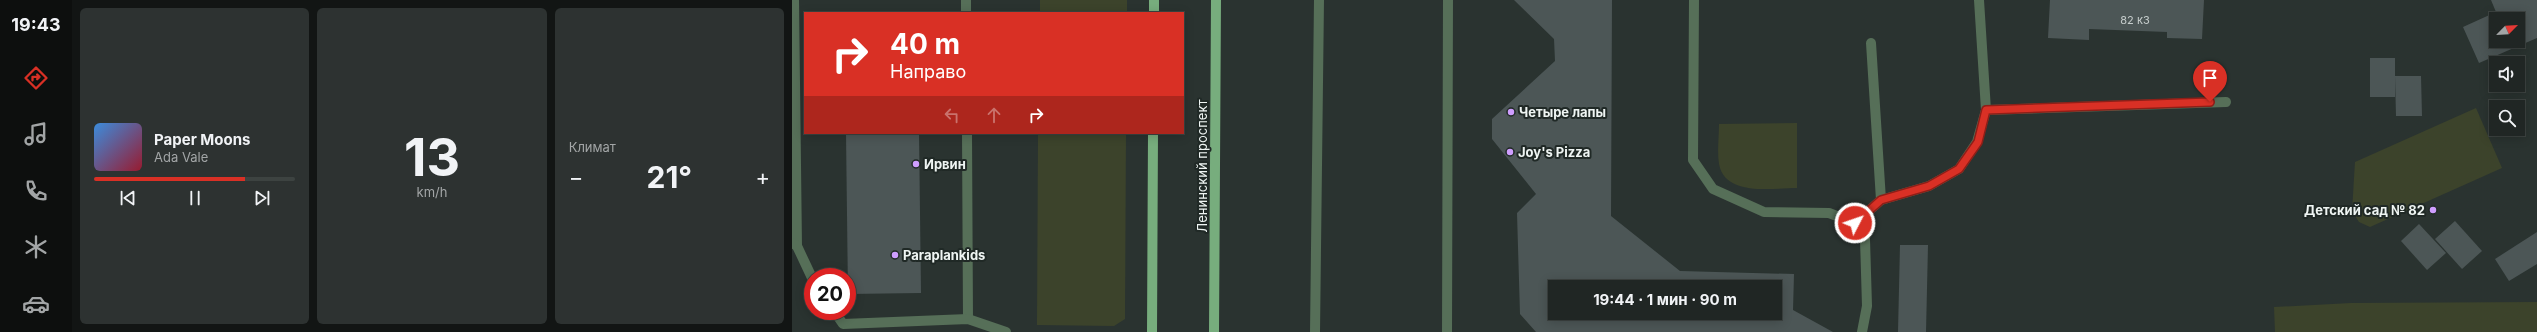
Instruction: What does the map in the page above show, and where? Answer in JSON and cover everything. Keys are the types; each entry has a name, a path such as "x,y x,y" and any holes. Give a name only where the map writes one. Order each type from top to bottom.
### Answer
{"main road":[{"path":"1154,0 1154,12"},
{"name":"Ленинский проспект","path":"1214,332 1216,0"},
{"path":"1152,332 1153,134"}],"street":[{"path":"794,0 794,245 806,268"},
{"path":"966,0 966,12"},
{"path":"1315,332 1319,0"},
{"path":"1447,332 1448,0"},
{"path":"1694,0 1693,160 1713,189 1764,212 1829,213 1855,223 1865,239 1867,306 1862,332"},
{"path":"1855,223 1881,200 1929,186 1959,169 1978,142 1986,110 1979,0"},
{"path":"1871,43 1881,200"},
{"path":"1986,110 2226,102"},
{"path":"967,134 968,319"},
{"path":"843,328 968,319 1006,332"}],"green space":[{"path":"1040,0 1127,0 1127,12 1040,12"},
{"path":"2476,108 2502,168 2370,227 2359,222 2352,211 2355,162"},
{"path":"1797,123 1797,188 1751,188 1730,182 1723,175 1718,159 1719,124"},
{"path":"1038,134 1126,134 1125,319 1114,326 1037,325"},
{"path":"2537,302 2537,332 2275,332 2274,307 2351,303"}],"building":[{"path":"1514,0 1612,0 1611,216 1680,271 1794,274 1793,310 1833,332 1536,332 1520,314 1517,213 1536,194 1492,139 1492,119 1555,61 1554,39"},
{"path":"2050,0 2204,0 2202,39 2167,38 2167,32 2089,29 2089,40 2048,38"},
{"path":"2491,0 2537,0 2537,38 2525,43 2525,12 2496,12"},
{"path":"2489,15 2489,48 2514,48 2495,56 2489,56 2489,59 2479,63 2463,27"},
{"path":"2370,58 2395,58 2395,97 2370,97"},
{"path":"2395,76 2421,76 2422,116 2396,116"},
{"path":"846,134 919,134 921,293 856,294 856,268 848,268"},
{"path":"2455,221 2482,251 2462,269 2435,239"},
{"path":"2419,224 2446,253 2427,270 2401,241"},
{"path":"2537,232 2537,264 2509,281 2495,259"},
{"path":"1900,245 1928,245 1926,332 1898,332"}],"place":[{"name":"Четыре лапы","path":"1511,112"},
{"name":"Joy's Pizza","path":"1510,152"},
{"name":"Ирвин","path":"916,164"},
{"name":"Детский сад № 82","path":"2433,210"},
{"name":"Paraplankids","path":"895,255"}],"route":[{"path":"1855,223 1881,200 1929,186 1959,169 1978,142 1986,110 2210,102"}]}
